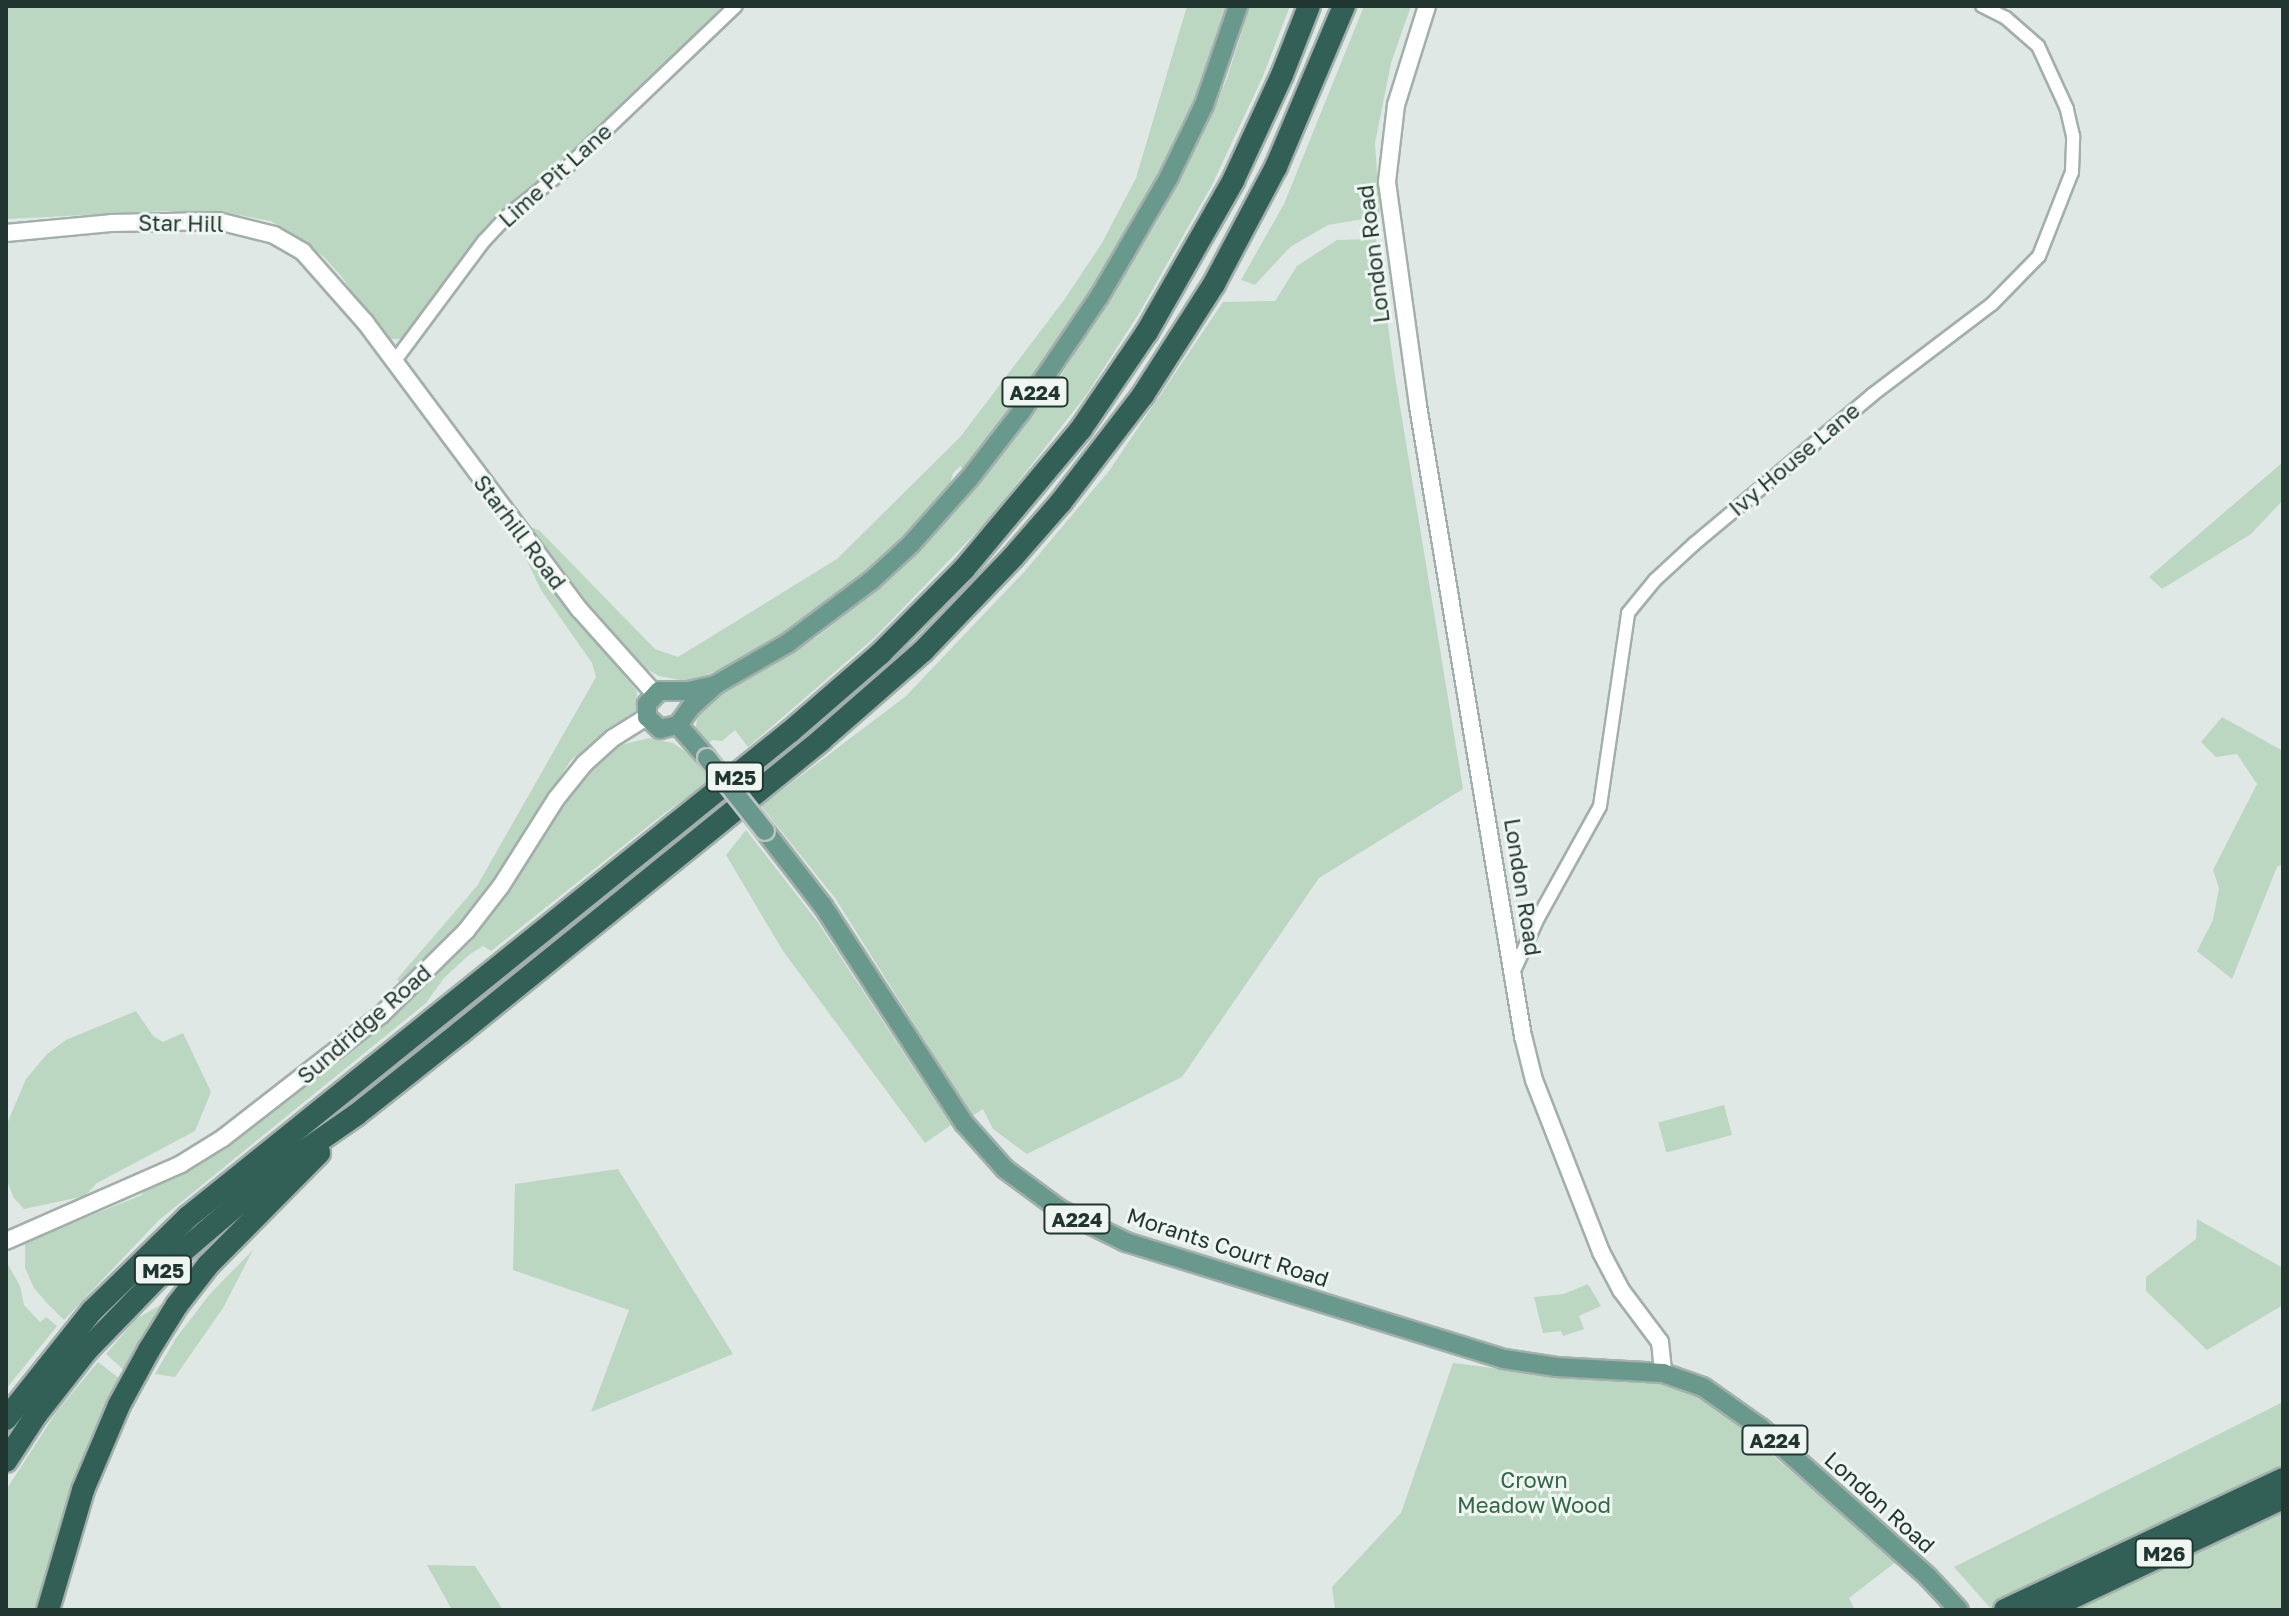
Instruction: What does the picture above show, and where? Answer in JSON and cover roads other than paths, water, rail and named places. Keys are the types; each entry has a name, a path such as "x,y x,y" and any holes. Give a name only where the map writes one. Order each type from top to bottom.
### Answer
{"highway":[{"name":"M25","path":"6,1419 92,1311 188,1217 780,740 881,653 964,569 1081,429 1155,320 1233,181 1309,6"},
{"name":"M25","path":"6,1461 61,1381 151,1281 284,1165 356,1115 844,721 923,651 1013,557 1116,431 1214,284 1276,167 1344,6"},
{"name":"M25","path":"48,1610 64,1548 94,1462 119,1405 157,1337 177,1305 229,1242 356,1115"},
{"name":"M26","path":"2005,1610 2283,1479"},
{"name":"M26","path":"2046,1610 2283,1498"}],"main road":[{"name":"A224","path":"681,719 715,685 788,643 872,580 911,544 969,479 1021,412 1099,297 1169,177 1204,105 1238,6"},
{"name":"A224","path":"662,692 715,685"},
{"path":"662,692 680,697 681,719 660,729 647,717 647,704 662,692"},
{"name":"Morants Court Road","path":"681,719 707,758 823,906 964,1123 1005,1169 1059,1209 1126,1242 1504,1359 1556,1367 1663,1373"},
{"name":"London Road","path":"1663,1373 1703,1387 1741,1411 1928,1577 1958,1609"}],"street":[{"name":"Lime Pit Lane","path":"394,362 484,241 506,217 562,172 736,6"},
{"name":"London Road","path":"1427,6 1396,105 1387,182 1416,392 1513,973 1534,1080 1601,1252 1621,1290 1660,1342 1663,1373"},
{"name":"Ivy House Lane","path":"1513,973 1538,918 1600,806 1628,613 1655,580 1694,544 1872,395 1992,304 2039,256 2072,172 2073,136 2060,88 2038,46 2006,18 1982,6"},
{"name":"Star Hill","path":"6,233 187,220 249,226 303,252 325,273 394,362"},
{"name":"Starhill Road","path":"394,362 579,609 662,692"},
{"name":"Sundridge Road","path":"6,1241 181,1164 223,1138 381,1015 466,931 501,886 556,799 584,764 613,738 647,717"}],"park label":[{"name":"Crown Meadow Wood","path":"1534,1492"}]}
